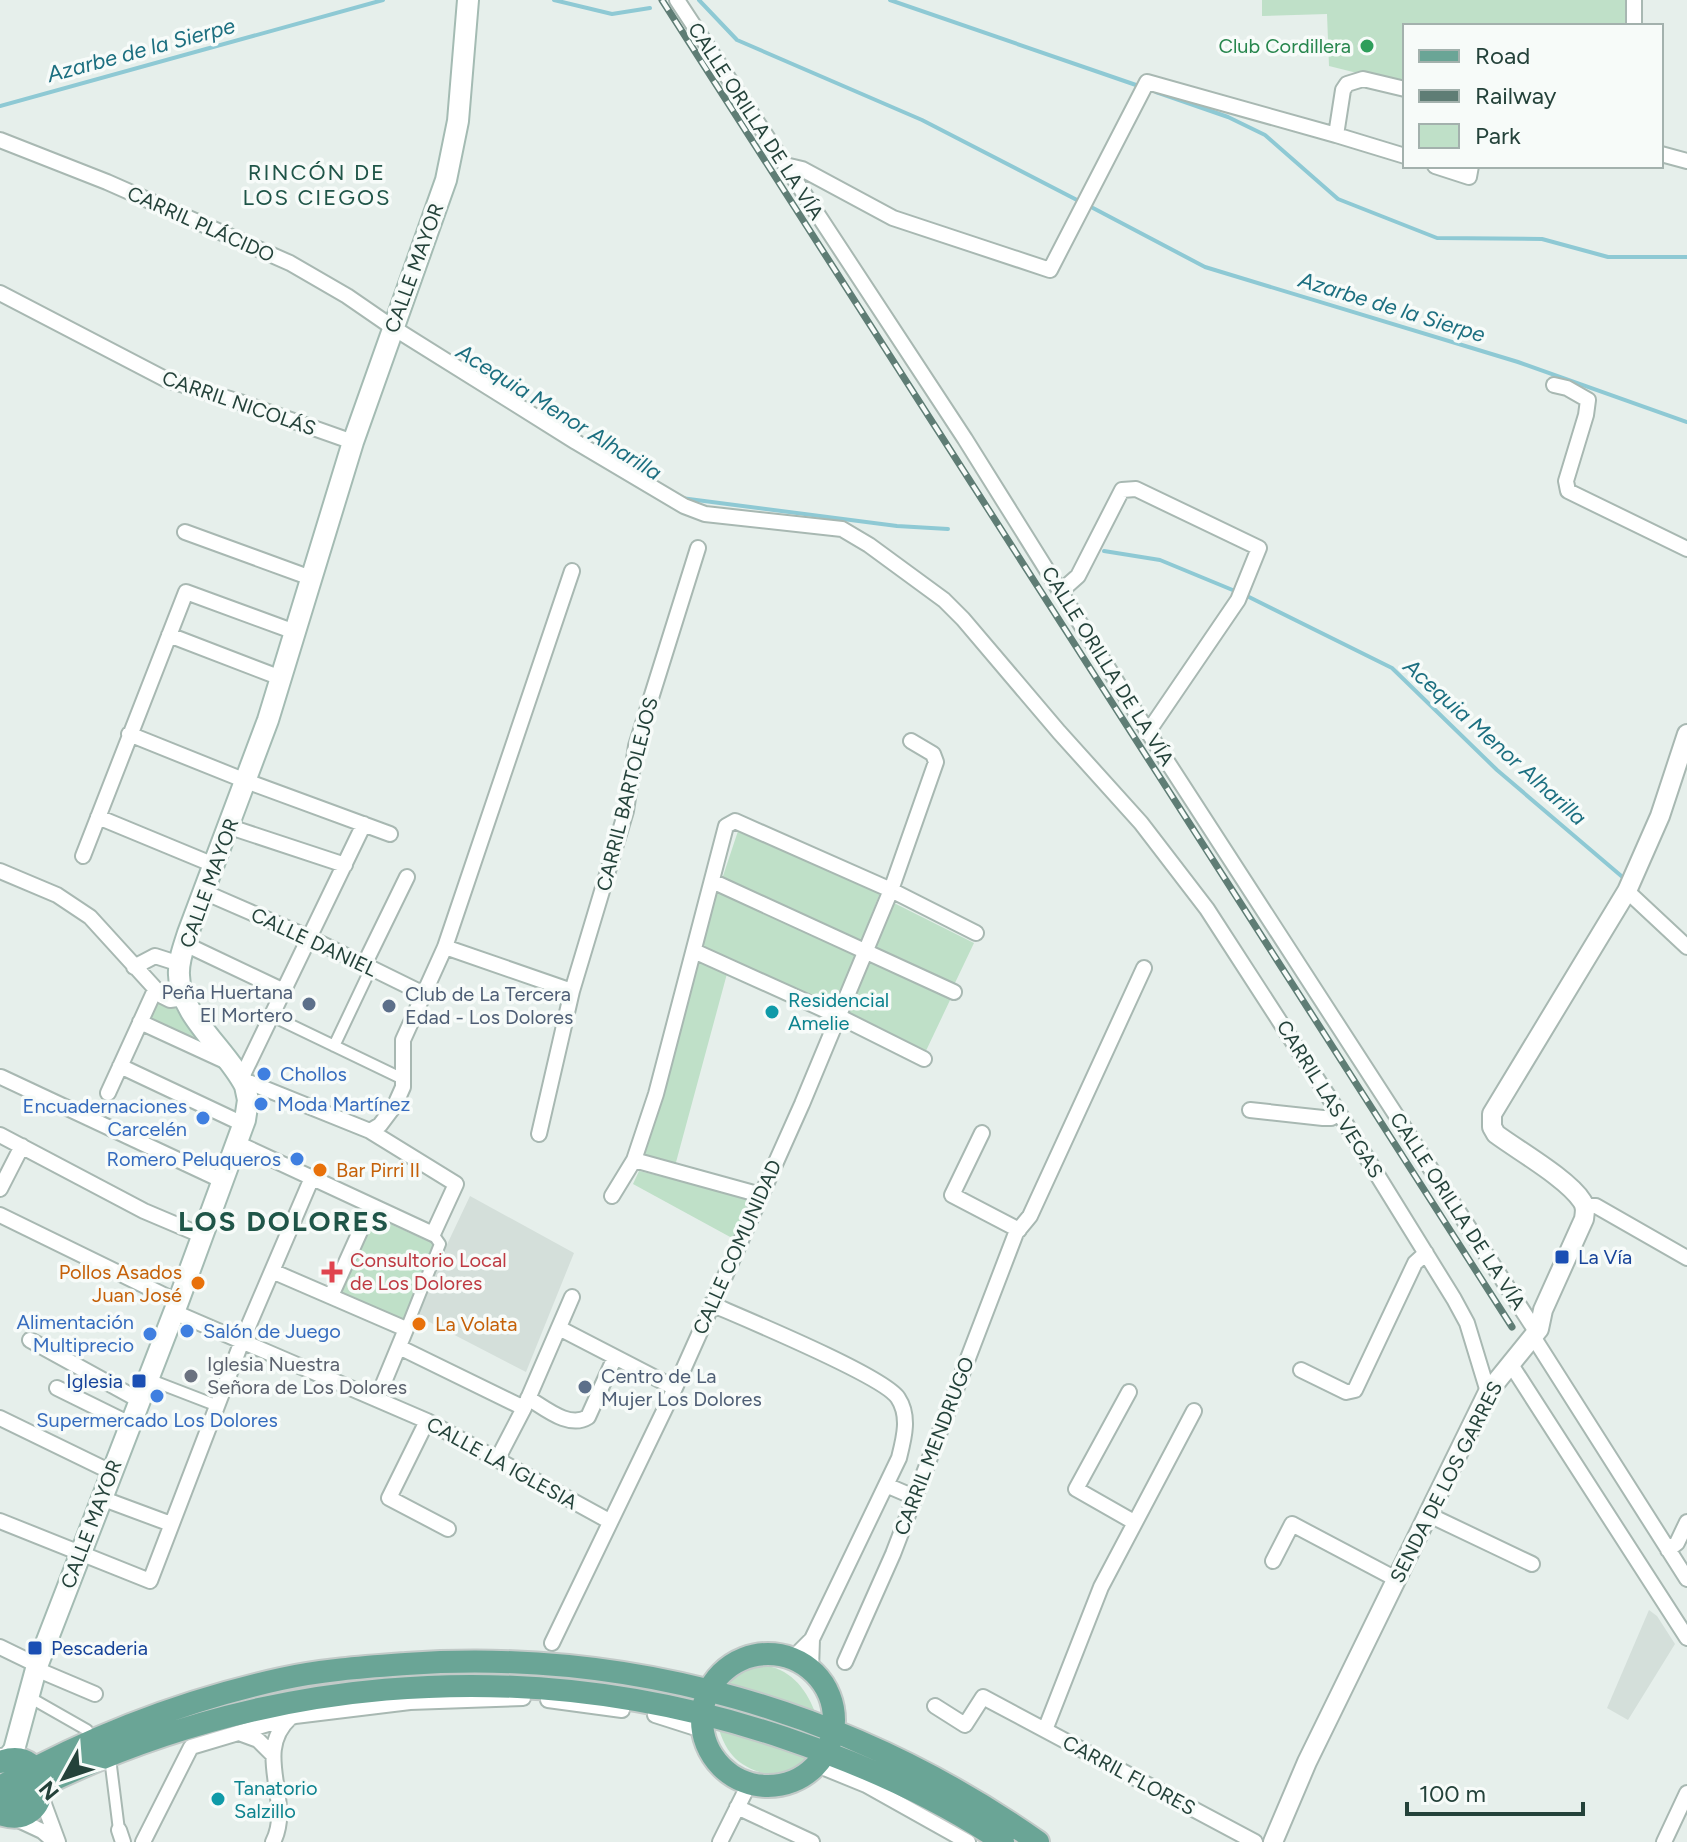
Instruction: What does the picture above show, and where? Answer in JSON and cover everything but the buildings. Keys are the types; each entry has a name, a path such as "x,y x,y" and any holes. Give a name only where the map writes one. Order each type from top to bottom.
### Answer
{"main road":[{"name":"CALLE MAYOR","path":"20,1766 27,1696 36,1667 240,1134 248,1100 237,1072 185,998 180,984 182,954 246,781 353,442 441,195 453,151 461,98 468,0"},
{"path":"757,1654 775,1654 802,1664 824,1684 832,1703 826,1749 792,1782 778,1786 749,1784 732,1776 718,1764 708,1748 702,1722 709,1690 724,1670 739,1660 757,1654"},
{"path":"0,1787 20,1766 175,1708 282,1679 337,1670 419,1663 507,1661 617,1670 762,1704 826,1749 902,1783 1003,1842"},
{"path":"20,1766 140,1742 181,1728 290,1702 390,1688 445,1685 555,1688 644,1700 702,1722 826,1749 881,1750 946,1784 1038,1842"},
{"path":"4,1812 20,1766"}],"street":[{"name":"CALLE ORILLA DE LA VÍA","path":"677,0 965,439 1687,1579"},
{"path":"1634,0 1634,24"},
{"path":"1336,135 1343,90 1347,84 1363,79 1403,89"},
{"path":"785,165 802,169 893,218 1050,270 1147,82 1403,155"},
{"name":"CARRIL PLÁCIDO","path":"0,140 107,182 290,263 684,506 705,514 842,529 869,545 944,600 963,619 1141,823"},
{"path":"1663,155 1687,161"},
{"path":"1441,168 1469,177 1471,168"},
{"name":"CARRIL NICOLÁS","path":"0,293 167,380 353,442"},
{"path":"1554,385 1567,388 1588,400 1566,481 1568,491 1687,549"},
{"path":"1060,592 1078,576 1122,490 1136,489 1259,548 1238,600 1148,732"},
{"path":"185,532 311,578"},
{"name":"CARRIL BARTOLEJOS","path":"539,1134 572,991 626,811 636,746 698,548"},
{"path":"370,1131 380,1125 395,1105 403,1087 403,1040 445,947 572,571"},
{"path":"83,856 186,592 295,632"},
{"path":"169,635 281,678"},
{"path":"129,734 390,834"},
{"path":"1687,734 1660,816 1627,891 1495,1107 1491,1121 1496,1134 1567,1185 1584,1206 1596,1206 1687,1258"},
{"name":"CALLE COMUNIDAD","path":"552,1643 675,1388 891,890 936,762 933,754 911,741"},
{"path":"98,817 214,865"},
{"path":"612,1196 634,1160 656,1094 726,826 735,821 891,890 976,933"},
{"name":"CARRIL LAS VEGAS","path":"1141,823 1214,920 1426,1253 1467,1323 1488,1392"},
{"path":"237,1072 272,1016 364,824"},
{"path":"230,827 345,865"},
{"path":"0,871 76,906 90,917 155,990 170,1000 185,998"},
{"path":"334,1046 407,877"},
{"path":"712,881 954,992"},
{"path":"1627,891 1687,947"},
{"name":"CALLE DANIEL","path":"204,892 310,938 424,994"},
{"path":"445,947 572,991"},
{"path":"694,951 924,1059"},
{"path":"134,967 155,956 182,954 284,991"},
{"name":"CARRIL MENDRUGO","path":"845,1662 1019,1230 1030,1216 1144,968"},
{"path":"108,1093 155,990"},
{"path":"272,1016 403,1079"},
{"path":"140,1022 237,1072 370,1131 456,1184 433,1234"},
{"path":"120,1066 240,1134 311,1180 433,1234 440,1244 377,1399"},
{"path":"1,1077 223,1181"},
{"path":"1250,1110 1323,1118 1339,1113"},
{"path":"982,1133 952,1195 1019,1230"},
{"path":"0,1135 144,1211 203,1236"},
{"path":"0,1189 22,1146"},
{"path":"634,1160 761,1195"},
{"path":"0,1521 150,1581 242,1341 311,1180"},
{"name":"SENDA DE LOS GARRES","path":"1273,1842 1307,1762 1488,1392 1535,1335 1547,1300 1584,1219 1584,1206"},
{"path":"331,1296 371,1207"},
{"name":"CALLE LA IGLESIA","path":"0,1215 242,1341 427,1421 609,1521"},
{"path":"1301,1370 1346,1392 1355,1390 1415,1263 1426,1253"},
{"path":"272,1271 406,1329"},
{"path":"497,1460 526,1403 572,1297"},
{"path":"711,1304 869,1376 898,1397 905,1416 905,1434 899,1458 802,1664"},
{"path":"559,1328 675,1388"},
{"path":"30,1340 139,1400"},
{"path":"399,1347 571,1422 588,1417 615,1357"},
{"path":"1510,1363 1687,1638"},
{"path":"148,1379 218,1406"},
{"path":"57,1388 130,1424"},
{"path":"1129,1392 1076,1489 1134,1522"},
{"name":"CARRIL FLORES","path":"1045,1730 1101,1587 1194,1411"},
{"path":"0,1418 111,1472"},
{"path":"427,1421 389,1498 448,1529"},
{"path":"886,1485 914,1497"},
{"path":"101,1498 171,1524"},
{"path":"1427,1514 1532,1564"},
{"path":"1668,1550 1677,1543 1687,1522"},
{"path":"1273,1561 1292,1524 1396,1579"},
{"path":"0,1647 95,1694"},
{"path":"27,1696 87,1730"},
{"name":"CARRIL FLORES","path":"935,1706 965,1725 983,1697 1255,1842"},
{"path":"143,1842 191,1747 291,1717 410,1702 532,1698 702,1722"},
{"path":"273,1842 282,1812 272,1754 273,1742 291,1717"},
{"path":"239,1733 258,1740 272,1754"},
{"path":"826,1749 866,1785 968,1842"},
{"path":"20,1766 56,1842"},
{"path":"111,1766 121,1836"},
{"path":"720,1842 749,1784"},
{"path":"1664,1842 1687,1793"},
{"path":"737,1807 812,1842"},
{"path":"4,1812 42,1831 56,1842"}],"shaded area":[{"path":"470,1196 574,1253 526,1372 414,1314"},
{"path":"1649,1610 1657,1616 1675,1644 1628,1720 1607,1708"}],"green space":[{"name":"Club Cordillera","path":"1262,0 1629,0 1629,24 1403,24 1403,84 1329,66 1327,14 1262,16"},
{"path":"738,831 880,893 861,941 722,879"},
{"path":"717,892 856,954 834,1006 701,946"},
{"path":"894,903 974,943 954,985 875,949"},
{"path":"700,957 728,970 675,1166 643,1155"},
{"path":"870,958 952,996 924,1055 844,1013"},
{"path":"158,1000 173,1005 200,1043 148,1023"},
{"path":"639,1171 753,1198 732,1238 633,1184"},
{"path":"373,1216 436,1245 403,1322 338,1290"},
{"path":"755,1665 785,1672 805,1693 815,1712 725,1684 738,1671"},
{"path":"718,1727 812,1757 795,1772 785,1775 762,1773 733,1756"}],"waterway":[{"name":"Azarbe de la Sierpe","path":"0,106 383,0"},
{"name":"Azarbe de la Sierpe","path":"554,0 612,14 650,8"},
{"name":"Azarbe de la Sierpe","path":"699,0 737,40 922,120 1077,200"},
{"path":"890,0 1136,85"},
{"path":"1156,92 1228,117 1265,135 1338,199 1437,238 1542,239 1608,257 1687,257"},
{"name":"Azarbe de la Sierpe","path":"1093,208 1205,267 1518,362 1687,422"},
{"name":"Acequia Menor Alharilla","path":"681,498 897,526 948,529"},
{"name":"Acequia Menor Alharilla","path":"1104,551 1160,560 1235,591"},
{"name":"Acequia Menor Alharilla","path":"1249,597 1392,668 1497,770 1626,880"}],"railway":[{"path":"662,0 1512,1327"}],"place":[{"name":"Club Cordillera","path":"1367,46"},
{"name":"Peña Huertana El Mortero","path":"309,1004"},
{"name":"Club de La Tercera Edad - Los Dolores","path":"389,1006"},
{"name":"Residencial Amelie","path":"772,1012"},
{"name":"Chollos","path":"264,1074"},
{"name":"Moda Martínez","path":"261,1104"},
{"name":"Encuadernaciones Carcelén","path":"203,1118"},
{"name":"Romero Peluqueros","path":"297,1159"},
{"name":"Bar Pirri II","path":"320,1170"},
{"name":"La Vía","path":"1562,1257"},
{"name":"Consultorio Local de Los Dolores","path":"332,1272"},
{"name":"Pollos Asados Juan José","path":"198,1283"},
{"name":"La Volata","path":"419,1324"},
{"name":"Salón de Juego","path":"187,1331"},
{"name":"Alimentación Multiprecio","path":"150,1334"},
{"name":"Iglesia Nuestra Señora de Los Dolores","path":"191,1376"},
{"name":"Iglesia","path":"139,1381"},
{"name":"Centro de La Mujer Los Dolores","path":"585,1387"},
{"name":"Supermercado Los Dolores","path":"157,1396"},
{"name":"Pescaderia","path":"35,1648"},
{"name":"Tanatorio Salzillo","path":"218,1799"}],"district":[{"name":"RINCÓN DE LOS CIEGOS","path":"317,184"},
{"name":"LOS DOLORES","path":"284,1221"}]}
